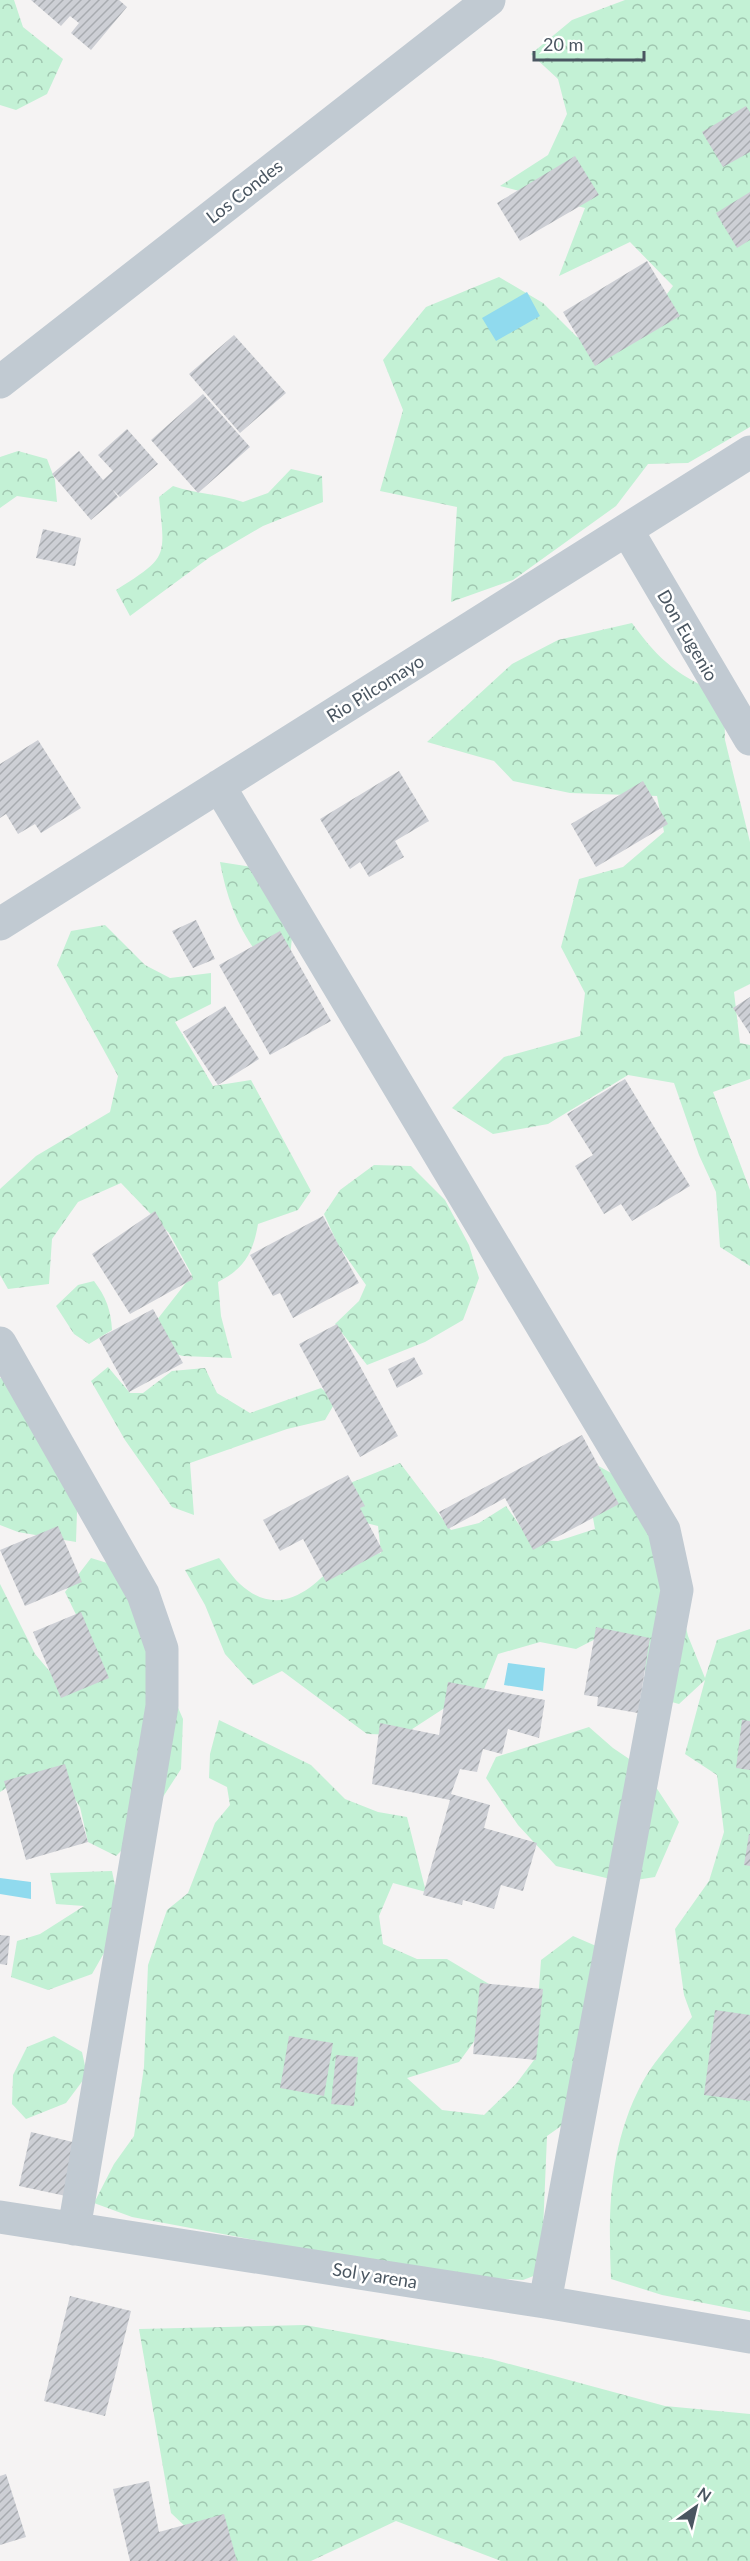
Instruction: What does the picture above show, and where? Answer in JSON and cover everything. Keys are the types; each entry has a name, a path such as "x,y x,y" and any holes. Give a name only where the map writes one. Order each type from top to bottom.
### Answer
{"street":[{"name":"Los Condes","path":"0,382 489,0"},
{"name":"Rio Pilcomayo","path":"0,924 750,453"},
{"name":"Don Eugenio","path":"627,530 750,740"},
{"path":"219,786 664,1530 677,1590 545,2302"},
{"path":"0,1343 143,1594 162,1649 162,1706 74,2229"},
{"name":"Sol y arena","path":"0,2217 545,2302 750,2337"}],"green space":[{"path":"0,0 14,0 23,27 63,59 47,94 16,110 0,105"},
{"path":"625,0 750,0 750,427 688,463 648,464 616,506 513,580 451,602 457,507 380,491 403,410 383,360 426,307 499,277 543,303 577,337 634,338 673,286 630,242 559,276 585,208 500,186 548,155 567,114 558,79 531,54 572,20"},
{"path":"18,451 47,459 55,480 57,502 17,496 0,508 0,457"},
{"path":"291,469 322,476 323,502 263,526 210,557 130,616 116,590 146,570 160,554 162,533 159,497 173,486 243,502 268,493"},
{"path":"632,623 652,648 672,667 695,682 724,696 725,740 750,842 750,984 734,992 740,1043 750,1045 750,1079 713,1092 750,1190 750,1266 720,1247 716,1192 699,1155 674,1083 628,1075 548,1124 493,1134 452,1108 504,1057 580,1036 585,993 561,947 579,879 623,867 664,832 657,796 570,793 513,781 494,761 427,742 512,664 558,640"},
{"path":"220,862 252,867 292,937 290,958 264,962 255,951 235,915"},
{"path":"105,925 145,965 170,978 211,973 211,1004 175,1022 213,1086 251,1080 311,1191 298,1210 258,1224 246,1259 235,1271 218,1282 221,1316 232,1358 183,1356 138,1344 192,1275 169,1233 121,1183 78,1202 52,1239 49,1284 8,1289 0,1275 0,1189 36,1156 110,1112 118,1076 57,965 71,931"},
{"path":"374,1165 411,1166 445,1200 469,1245 479,1278 463,1320 425,1342 367,1365 335,1324 359,1301 366,1285 338,1245 324,1214 340,1190"},
{"path":"94,1281 107,1304 112,1330 89,1344 74,1334 56,1306 78,1285"},
{"path":"108,1367 130,1393 143,1393 172,1371 205,1368 217,1393 250,1413 321,1388 336,1401 325,1420 287,1429 190,1463 194,1515 172,1507 125,1440 91,1381"},
{"path":"0,1378 21,1380 78,1480 76,1542 18,1532 0,1525"},
{"path":"582,1457 613,1474 650,1506 677,1590 688,1636 705,1678 717,1640 750,1629 750,2312 662,2295 611,2279 610,2228 613,2178 623,2130 631,2106 647,2074 692,2017 684,1995 675,1929 709,1881 724,1832 717,1775 685,1754 705,1680 679,1704 657,1698 636,1649 609,1632 576,1649 540,1642 498,1654 484,1689 443,1709 403,1735 367,1734 282,1671 253,1685 225,1654 205,1605 185,1570 219,1558 237,1581 254,1594 268,1599 281,1600 294,1597 329,1571 339,1559 381,1553 378,1526 354,1520 350,1483 400,1463 451,1530 479,1523 506,1506 530,1540 558,1541 595,1529"},
{"path":"91,1558 130,1570 163,1673 183,1719 181,1769 141,1831 116,1856 88,1842 80,1807 66,1785 22,1778 0,1792 0,1584 35,1654 63,1687 85,1633 65,1592"},
{"path":"219,1720 311,1765 345,1799 378,1812 407,1817 426,1892 393,1883 379,1916 383,1944 417,1959 447,1959 489,1984 495,2013 459,2062 407,2078 442,2110 484,2115 516,2084 534,2060 541,1960 573,1936 610,1952 581,2112 547,2136 543,2231 560,2266 523,2280 440,2275 132,2217 94,2203 114,2164 134,2136 144,2067 148,1965 167,1910 188,1893 215,1823 230,1805 227,1787 209,1778 210,1754"},
{"path":"589,1727 613,1748 644,1769 679,1822 655,1877 623,1882 556,1866 518,1825 486,1778 496,1757"},
{"path":"112,1871 118,1900 108,1946 92,1974 48,1990 11,1977 17,1941 40,1934 84,1906 56,1904 50,1873"},
{"path":"54,2036 82,2052 87,2075 66,2103 26,2119 12,2104 13,2075 27,2047"},
{"path":"305,2325 491,2359 665,2406 750,2414 750,2561 501,2561 396,2521 311,2561 222,2561 171,2513 139,2329"}],"water":[{"path":"527,292 540,316 496,341 482,318"},
{"path":"508,1663 545,1668 543,1691 504,1685"},
{"path":"0,1878 31,1882 31,1899 0,1894"}],"building":[{"path":"31,0 119,0 127,7 91,50 71,33 79,23 70,16 61,26"},
{"path":"746,106 750,112 750,152 723,167 702,132"},
{"path":"575,156 599,195 520,241 497,203"},
{"path":"750,192 750,240 737,248 716,213"},
{"path":"647,261 680,316 595,366 563,312"},
{"path":"234,335 286,393 240,433 189,374"},
{"path":"203,394 250,447 198,493 151,440"},
{"path":"127,429 158,464 120,497 112,489 118,497 91,520 52,474 79,451 103,480 113,471 98,455"},
{"path":"43,529 81,538 75,566 36,558"},
{"path":"38,740 81,808 41,833 35,824 18,834 6,814 0,818 0,764"},
{"path":"399,771 429,821 395,841 404,857 369,877 360,862 350,869 320,819"},
{"path":"643,781 668,824 596,867 571,824"},
{"path":"196,920 215,959 193,968 172,931"},
{"path":"280,931 331,1021 270,1055 219,965"},
{"path":"750,997 750,1034 733,1008"},
{"path":"225,1006 259,1059 218,1085 183,1032"},
{"path":"625,1079 690,1186 632,1221 621,1204 604,1214 575,1166 593,1155 567,1114"},
{"path":"155,1211 193,1279 130,1314 92,1254"},
{"path":"323,1216 359,1283 293,1318 280,1293 273,1296 250,1255"},
{"path":"153,1309 183,1363 129,1392 99,1338"},
{"path":"337,1324 398,1436 360,1457 299,1344"},
{"path":"414,1357 423,1374 397,1388 388,1369"},
{"path":"582,1435 619,1504 533,1550 505,1498 448,1529 439,1512"},
{"path":"348,1475 365,1506 360,1508 383,1551 326,1582 303,1539 280,1551 263,1520"},
{"path":"58,1526 82,1582 25,1606 0,1550"},
{"path":"81,1612 109,1678 61,1698 33,1632"},
{"path":"596,1627 650,1638 638,1713 597,1706 598,1697 584,1695"},
{"path":"448,1682 545,1700 539,1738 508,1729 502,1754 483,1749 477,1772 460,1769 451,1794 490,1805 484,1828 537,1843 523,1891 501,1885 494,1909 463,1900 462,1905 423,1895 450,1800 372,1784 380,1723 439,1735"},
{"path":"742,1720 750,1721 750,1770 736,1768"},
{"path":"65,1764 88,1842 26,1860 4,1781"},
{"path":"750,1834 750,1866 744,1865"},
{"path":"0,1935 10,1936 7,1965 0,1964"},
{"path":"480,1983 543,1989 536,2060 473,2054"},
{"path":"715,2010 750,2015 750,2101 704,2095"},
{"path":"289,2036 333,2043 324,2096 280,2088"},
{"path":"336,2055 358,2057 354,2106 331,2104"},
{"path":"31,2132 77,2143 66,2196 19,2186"},
{"path":"70,2296 131,2311 105,2416 44,2401"},
{"path":"6,2474 26,2537 0,2545 0,2476"},
{"path":"149,2481 159,2532 224,2514 237,2561 130,2561 113,2489"}]}
